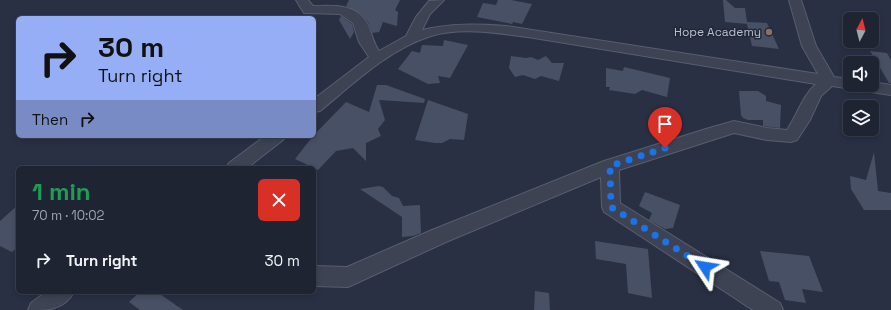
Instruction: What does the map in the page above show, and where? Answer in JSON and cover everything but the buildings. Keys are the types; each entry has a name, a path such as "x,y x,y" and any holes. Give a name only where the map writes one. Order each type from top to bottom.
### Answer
{"street":[{"path":"302,0 309,10 343,10 360,22 366,42 377,59"},
{"path":"412,38 424,12 438,0"},
{"path":"795,0 809,46 829,81"},
{"path":"316,105 377,59 412,38 429,32 446,30 489,29 843,83"},
{"path":"316,276 348,277 439,236 610,166 734,127 767,134 791,136 802,120 815,93 829,81"},
{"path":"879,88 891,90"},
{"path":"238,166 274,138"},
{"path":"610,166 611,207 772,310"},
{"path":"39,310 60,294"}],"place":[{"name":"Hope Academy","path":"769,32"}],"route":[{"path":"665,148 610,166 611,207 705,267"}]}
